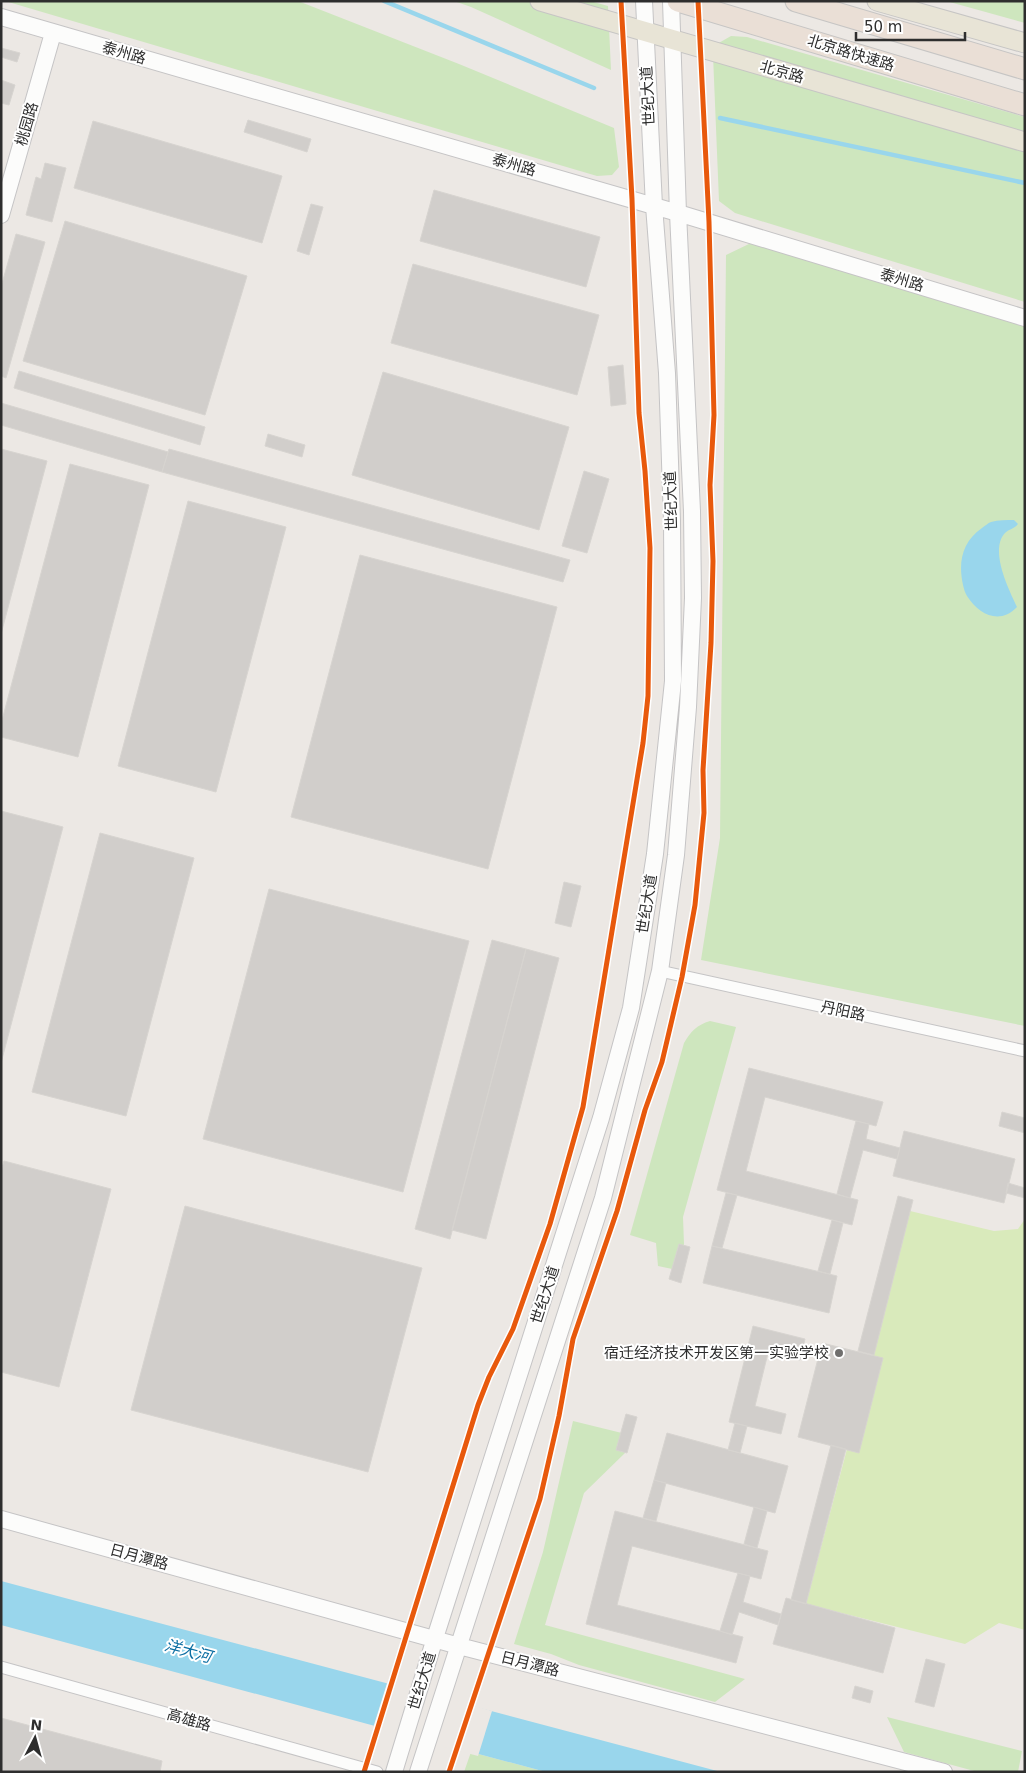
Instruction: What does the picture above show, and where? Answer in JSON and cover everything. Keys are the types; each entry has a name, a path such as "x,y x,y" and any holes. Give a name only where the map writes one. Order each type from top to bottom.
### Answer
{"highway":[{"name":"北京路快速路","path":"678,1 1025,106"},
{"path":"796,1 1025,69"}],"main road":[{"name":"北京路","path":"540,1 1025,142"},
{"path":"877,1 1025,44"}],"street":[{"name":"世纪大道","path":"394,1772 601,1118 631,1008 653,864 673,681 672,521 667,373 654,206 644,1"},
{"name":"世纪大道","path":"418,1772 603,1198 660,971 677,835 688,708 693,598 692,512 678,213 671,1"},
{"name":"泰州路","path":"1,17 678,213 1025,318"},
{"name":"桃园路","path":"1,215 53,33"},
{"name":"丹阳路","path":"660,971 1025,1051"},
{"name":"日月潭路","path":"1,1519 459,1646 944,1772"},
{"name":"高雄路","path":"1,1668 377,1772"}],"green space":[{"path":"5,1 298,1 459,64 614,128 619,167 612,175 597,176"},
{"path":"454,1 590,1 608,6 611,70 471,7"},
{"path":"946,1 1025,1 1025,23"},
{"path":"731,36 747,37 1025,117 1025,302 735,213 719,201 713,55 717,44"},
{"path":"751,243 1025,327 1025,1026 701,960 720,838 726,255"},
{"path":"710,1021 736,1027 683,1217 684,1244 677,1270 658,1266 656,1243 630,1235 684,1043 695,1029 701,1024"},
{"path":"910,1211 994,1231 1018,1229 1025,1219 1025,1630 999,1623 965,1644 806,1604"},
{"path":"573,1421 630,1435 625,1453 584,1493 545,1625 745,1679 715,1702 579,1665 551,1654 514,1644 543,1552"},
{"path":"887,1717 1022,1751 1018,1772 978,1772 904,1752"},
{"path":"471,1752 546,1772 464,1772"}],"water":[{"path":"1014,520 1018,524 1005,533 999,549 1002,570 1017,607 1004,616 990,615 977,608 966,594 961,568 963,553 975,534 991,522"},
{"name":"洋大河","path":"1,1581 721,1772 546,1772 1,1625"}],"pier":[{"path":"388,1680 492,1711 478,1756 373,1728"}],"building":[{"path":"1,48 20,53 17,62 1,57"},
{"path":"1,80 15,85 9,105 1,103"},
{"path":"248,120 311,139 307,152 244,132"},
{"path":"93,121 282,176 262,243 74,188"},
{"path":"45,163 66,168 52,222 26,215 36,177 41,179"},
{"path":"434,190 600,237 586,287 420,241"},
{"path":"311,204 323,207 309,255 297,251"},
{"path":"65,221 247,276 205,415 23,361"},
{"path":"16,234 45,242 6,378 1,376 1,287"},
{"path":"413,264 599,315 577,395 391,343"},
{"path":"623,365 626,404 611,406 608,367"},
{"path":"19,371 205,427 200,445 14,388"},
{"path":"383,372 569,427 539,530 352,475"},
{"path":"1,403 168,452 162,472 1,425"},
{"path":"268,434 305,445 302,457 265,446"},
{"path":"1,449 47,461 1,634"},
{"path":"169,449 570,560 563,582 162,472"},
{"path":"70,464 149,485 78,757 1,737 1,724"},
{"path":"584,471 609,479 587,553 562,546"},
{"path":"188,501 286,527 216,792 118,766"},
{"path":"360,555 557,607 488,869 291,817"},
{"path":"1,811 63,827 1,1063"},
{"path":"100,833 194,858 126,1116 32,1092"},
{"path":"564,882 581,886 571,927 555,923"},
{"path":"269,889 469,941 403,1192 203,1139"},
{"path":"492,940 526,949 450,1239 415,1229"},
{"path":"526,949 559,958 486,1239 452,1230"},
{"path":"749,1068 883,1102 876,1126 765,1097 746,1171 858,1200 852,1225 717,1190"},
{"path":"1002,1112 1025,1118 1025,1133 999,1126"},
{"path":"856,1121 869,1124 866,1139 900,1148 897,1159 863,1150 850,1198 837,1194"},
{"path":"904,1131 1015,1159 1004,1203 893,1176"},
{"path":"4,1161 111,1189 59,1387 1,1372 1,1171"},
{"path":"1008,1183 1025,1188 1025,1198 1006,1193"},
{"path":"726,1193 737,1195 722,1248 712,1246"},
{"path":"898,1196 913,1200 874,1355 858,1351"},
{"path":"185,1206 422,1268 368,1472 131,1410"},
{"path":"832,1220 843,1223 830,1274 818,1271"},
{"path":"679,1244 690,1247 681,1283 669,1279"},
{"path":"712,1246 837,1276 829,1313 703,1283"},
{"path":"753,1326 805,1339 800,1360 768,1353 755,1406 786,1414 781,1434 729,1422"},
{"path":"822,1343 883,1358 859,1453 798,1437"},
{"path":"626,1414 637,1417 627,1453 616,1450"},
{"path":"735,1423 747,1426 740,1453 728,1450"},
{"path":"667,1433 788,1466 775,1513 654,1480"},
{"path":"831,1445 846,1449 806,1604 791,1600"},
{"path":"654,1480 666,1483 656,1521 643,1518"},
{"path":"754,1507 767,1511 757,1548 744,1544"},
{"path":"615,1511 768,1551 761,1579 632,1546 617,1605 743,1637 736,1663 586,1624"},
{"path":"738,1573 750,1576 743,1602 781,1614 778,1625 739,1612 732,1635 720,1631"},
{"path":"786,1598 895,1628 883,1673 773,1644"},
{"path":"926,1659 945,1664 934,1707 915,1702"},
{"path":"855,1686 873,1691 870,1703 852,1698"},
{"path":"1,1718 162,1761 160,1772 1,1772"}],"waterway":[{"path":"384,1 594,88"},
{"path":"720,118 1025,183"}],"cycle path":[{"path":"364,1772 478,1405 489,1377 513,1329 550,1224 583,1107 643,743 648,696 650,548 639,413 632,199 621,1"},
{"path":"449,1772 540,1499 559,1416 573,1339 617,1211 645,1110 662,1062 682,977 695,905 704,813 703,770 711,643 713,561 710,485 714,415 709,222 698,1"}],"place":[{"name":"宿迁经济技术开发区第一实验学校","path":"839,1353"}]}
